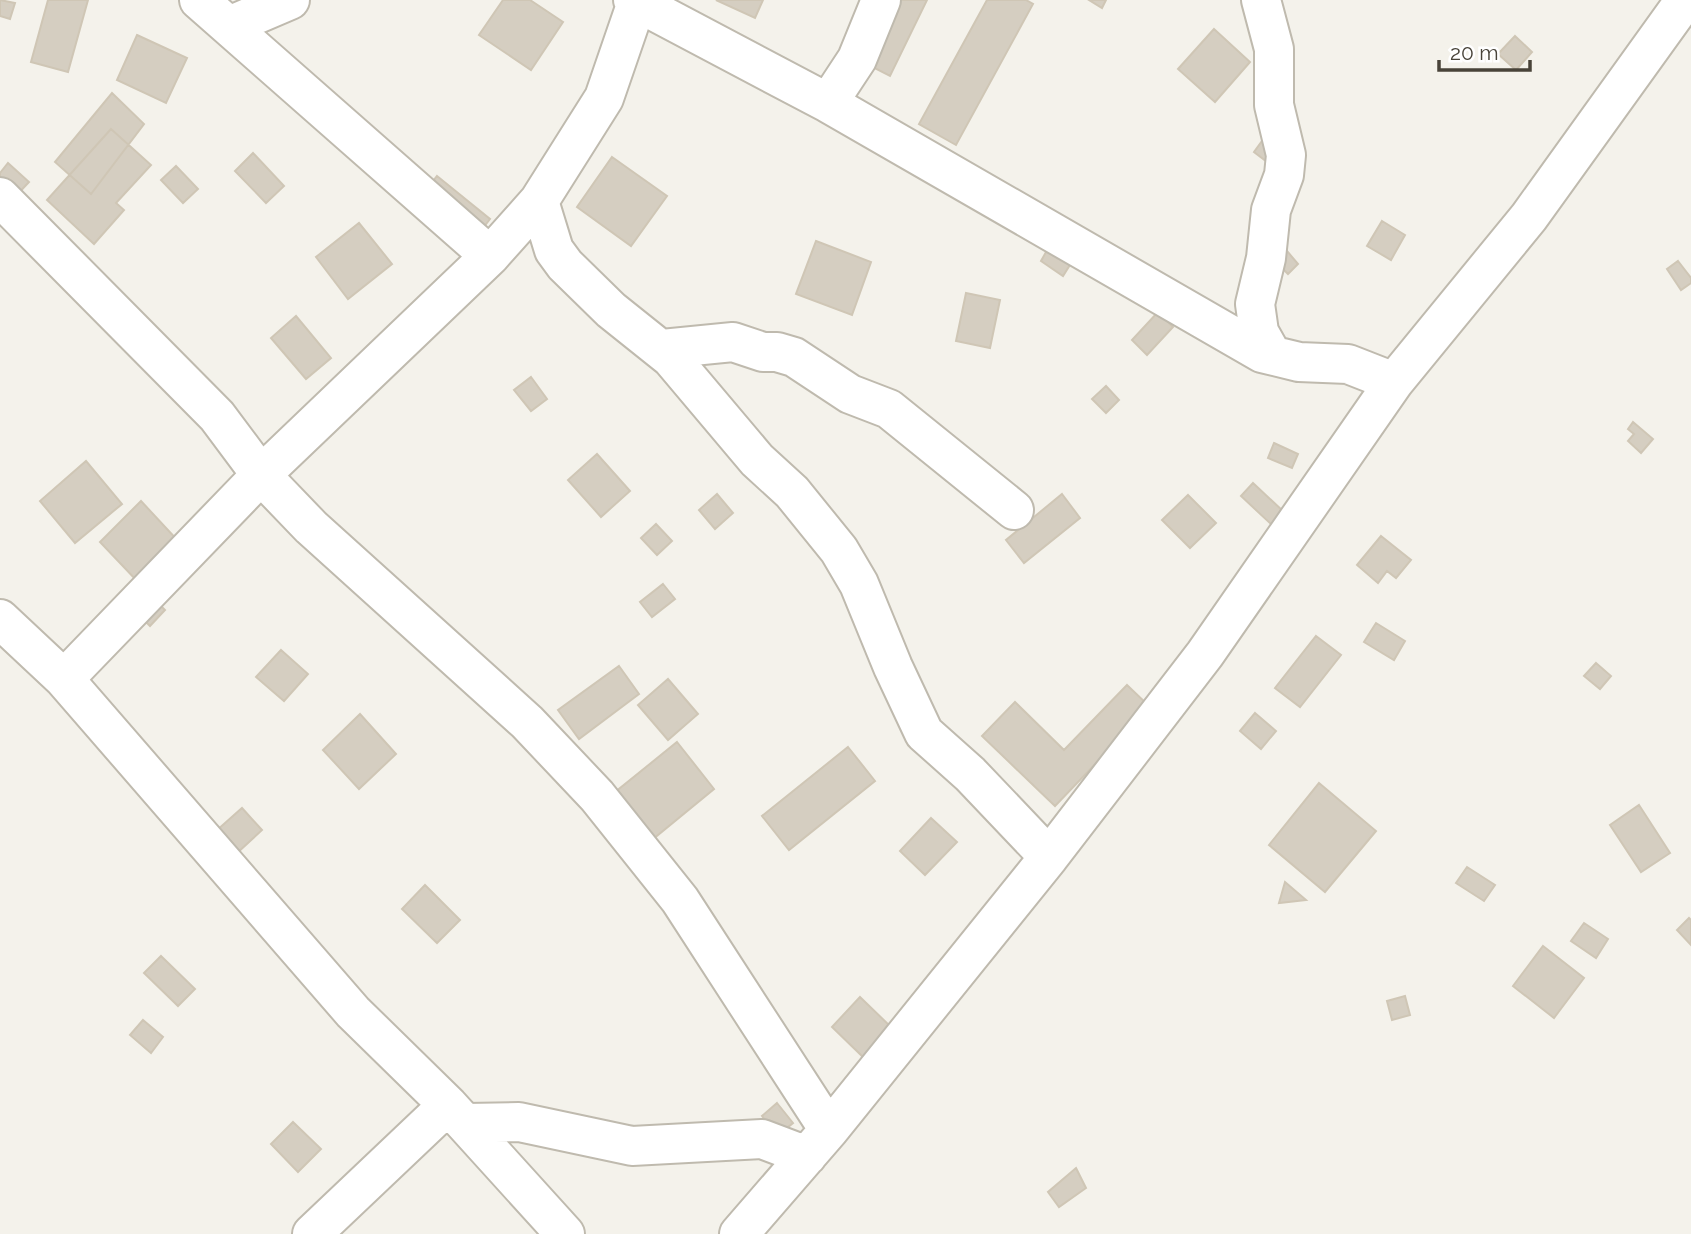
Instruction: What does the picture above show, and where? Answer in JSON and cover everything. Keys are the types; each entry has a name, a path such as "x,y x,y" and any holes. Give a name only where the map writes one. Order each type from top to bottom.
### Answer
{"street":[{"path":"199,0 490,256"},
{"path":"229,26 290,0"},
{"path":"828,103 857,59 881,0"},
{"path":"1261,0 1274,49 1274,105 1286,155 1284,175 1271,210 1266,258 1255,304 1259,332 1272,355"},
{"path":"740,1234 818,1143 1049,857 1205,654 1394,382 1529,217 1684,0"},
{"path":"64,679 261,475 490,256 539,201 604,98 635,1 828,103 1228,336 1272,355 1299,362 1348,364 1394,382"},
{"path":"0,197 217,416 261,475 344,559 527,722 597,796 680,900 818,1143"},
{"path":"539,201 554,250 565,265 611,310 662,349 757,460 792,492 839,550 859,584 892,667 924,733 970,774 1049,857"},
{"path":"662,349 733,342 794,357 850,394 889,409 1014,510"},
{"path":"0,619 64,679 353,1012 457,1114 565,1234"},
{"path":"312,1234 457,1114 519,1122 632,1146 762,1139 818,1143"}],"building":[{"path":"0,0 15,3 10,19 0,16"},
{"path":"48,0 88,0 68,72 31,62"},
{"path":"503,0 530,0 563,22 531,70 479,35"},
{"path":"716,0 763,0 755,18"},
{"path":"886,0 927,0 890,76 857,59"},
{"path":"987,0 1026,0 1033,4 956,145 919,124"},
{"path":"1089,0 1106,0 1102,8"},
{"path":"1214,29 1250,62 1215,102 1178,69"},
{"path":"137,35 187,58 166,103 117,80"},
{"path":"1515,36 1532,52 1516,70 1498,54"},
{"path":"112,93 144,124 91,194 55,162"},
{"path":"111,129 151,165 116,203 124,210 94,244 47,200"},
{"path":"1262,141 1283,158 1275,168 1254,152"},
{"path":"253,153 284,186 266,203 235,171"},
{"path":"612,157 667,196 631,246 577,207"},
{"path":"8,163 29,182 11,201 0,191 0,173"},
{"path":"176,166 198,189 183,203 161,180"},
{"path":"437,176 490,219 476,237 423,194"},
{"path":"1382,221 1405,235 1391,260 1367,246"},
{"path":"359,223 392,264 348,299 316,257"},
{"path":"816,241 871,262 852,315 796,294"},
{"path":"1050,245 1073,260 1063,276 1041,261"},
{"path":"1287,251 1298,264 1288,274 1276,262"},
{"path":"1678,261 1691,278 1691,283 1681,290 1667,269"},
{"path":"966,293 1000,300 990,348 956,341"},
{"path":"1158,312 1173,327 1147,355 1132,340"},
{"path":"296,316 331,358 306,379 271,338"},
{"path":"531,377 547,399 531,411 514,390"},
{"path":"1106,386 1119,400 1106,413 1092,399"},
{"path":"1633,422 1653,439 1641,453 1628,441 1634,434 1628,429"},
{"path":"1274,443 1298,454 1292,468 1268,458"},
{"path":"597,454 630,491 601,517 568,480"},
{"path":"86,461 122,504 75,543 40,501"},
{"path":"1253,483 1284,512 1272,525 1241,496"},
{"path":"717,494 733,513 715,529 699,510"},
{"path":"1062,494 1080,518 1024,563 1006,540"},
{"path":"1188,495 1216,523 1190,548 1162,520"},
{"path":"141,501 180,543 139,583 100,542"},
{"path":"656,524 672,541 657,555 641,538"},
{"path":"1381,536 1411,560 1396,578 1387,571 1378,583 1357,565"},
{"path":"663,584 675,599 652,617 640,602"},
{"path":"153,598 165,610 150,626 138,614"},
{"path":"1376,623 1405,641 1394,660 1364,642"},
{"path":"1316,636 1341,655 1300,707 1275,688"},
{"path":"281,650 308,674 284,701 256,677"},
{"path":"1596,663 1611,676 1600,689 1584,676"},
{"path":"619,666 639,694 579,739 558,710"},
{"path":"668,679 698,714 668,740 638,705"},
{"path":"1127,685 1150,707 1055,806 982,736 1015,702 1064,750"},
{"path":"1255,713 1276,731 1261,749 1240,731"},
{"path":"360,714 396,754 359,789 323,750"},
{"path":"677,742 714,789 647,844 609,797"},
{"path":"848,747 875,781 789,850 762,816"},
{"path":"1319,783 1376,831 1325,892 1269,845"},
{"path":"1639,805 1670,853 1641,872 1610,825"},
{"path":"242,808 262,830 237,853 216,831"},
{"path":"931,818 957,842 925,875 900,851"},
{"path":"1467,867 1495,885 1484,901 1456,883"},
{"path":"1285,882 1306,900 1279,903"},
{"path":"425,885 460,920 437,943 402,909"},
{"path":"1689,918 1691,920 1691,945 1677,930"},
{"path":"1584,923 1608,939 1596,958 1571,941"},
{"path":"1543,946 1584,978 1554,1018 1513,986"},
{"path":"161,956 195,989 178,1006 144,973"},
{"path":"1405,996 1410,1015 1392,1020 1387,1001"},
{"path":"860,997 892,1028 863,1057 832,1027"},
{"path":"143,1020 163,1037 151,1053 130,1035"},
{"path":"777,1103 793,1123 777,1136 762,1116"},
{"path":"293,1122 321,1149 298,1172 271,1144"},
{"path":"1076,1168 1086,1188 1059,1207 1048,1192"}]}
